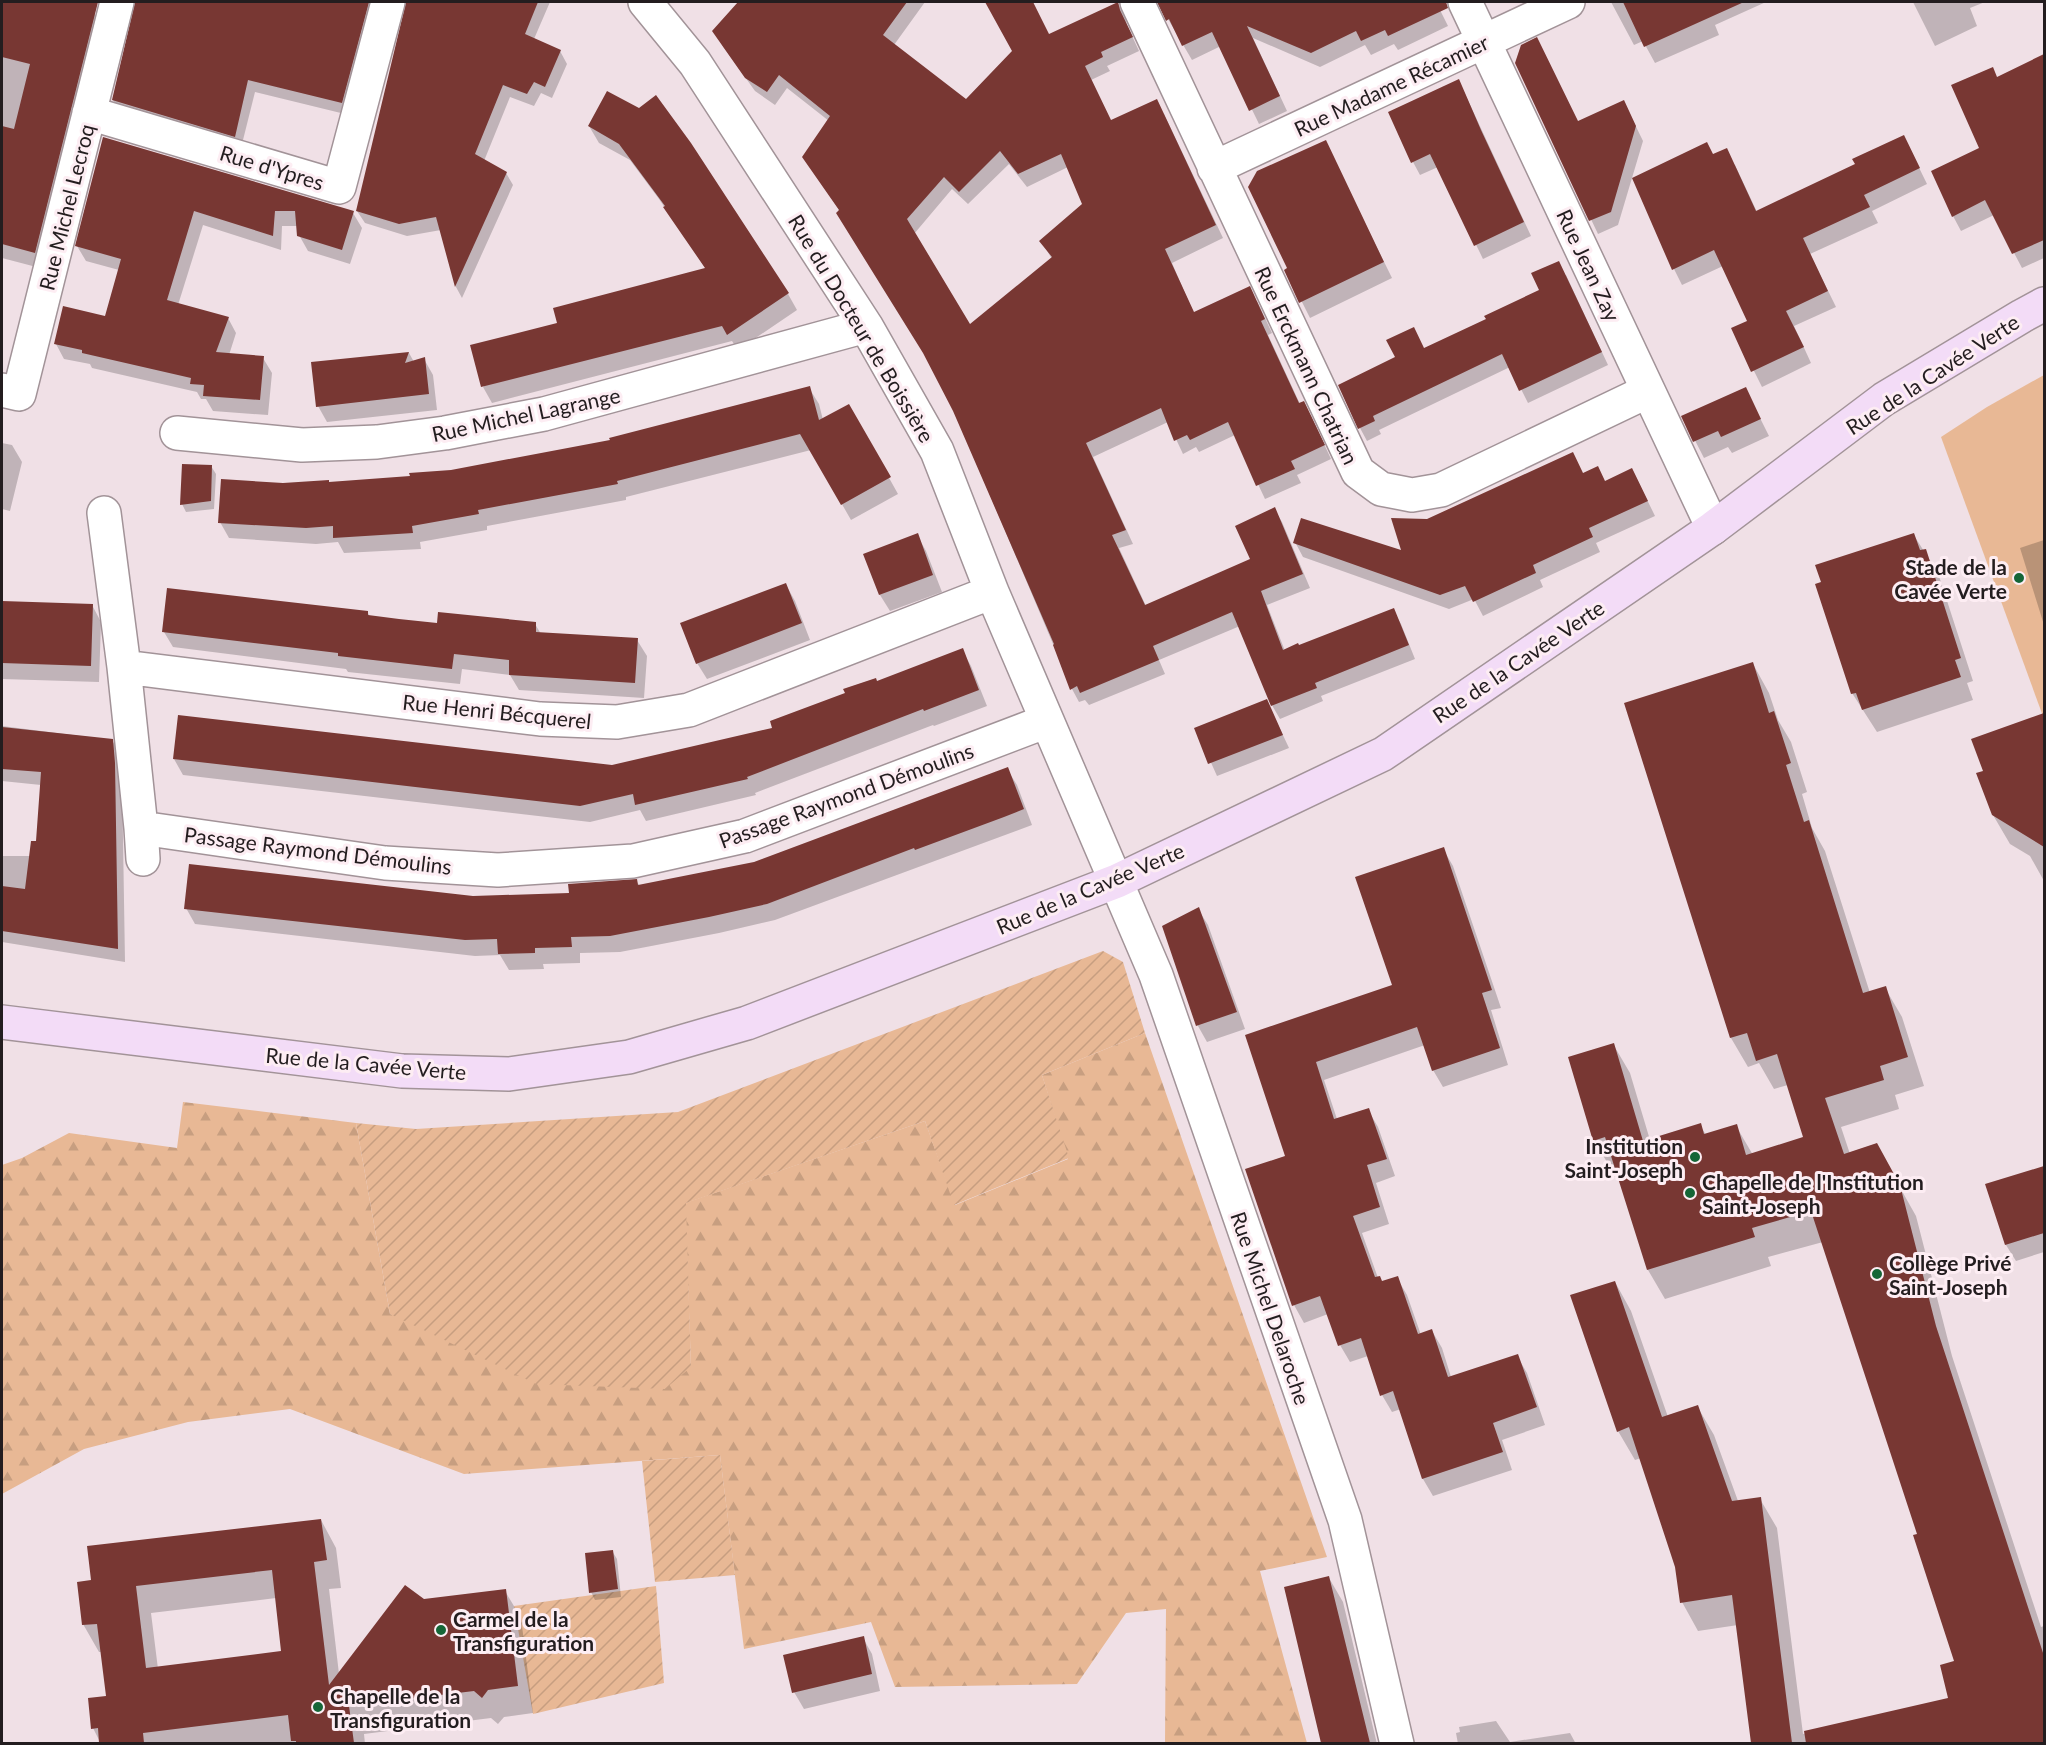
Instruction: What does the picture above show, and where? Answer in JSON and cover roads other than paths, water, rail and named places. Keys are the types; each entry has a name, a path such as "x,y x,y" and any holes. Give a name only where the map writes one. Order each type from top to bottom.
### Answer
{"street":[{"name":"Rue Michel Lecroq","path":"2,390 19,394 117,2"},
{"name":"Rue d'Ypres","path":"89,113 339,187 388,2"},
{"name":"Rue du Docteur de Boissière","path":"645,2 695,63 866,326 937,451 992,592 1117,881"},
{"name":"Rue Erckmann Chatrian","path":"1137,2 1358,472 1381,489 1412,495 1442,490 1648,391"},
{"name":"Rue Jean Zay","path":"1465,2 1713,528"},
{"name":"Rue Madame Récamier","path":"1214,168 1568,2"},
{"name":"Rue de la Cavée Verte","path":"2,1023 402,1071 508,1074 629,1057 747,1023 1117,881 1383,753 1713,528 1884,399 2044,304"},
{"name":"Rue Michel Lagrange","path":"177,433 302,445 377,442 446,433 544,414 866,326"},
{"path":"104,513 124,668"},
{"name":"Rue Henri Bécquerel","path":"124,668 540,719 617,722 689,710 992,592"},
{"name":"Passage Raymond Démoulins","path":"124,668 142,844 498,870 633,861 745,836 1047,721"},
{"name":"Rue Michel Delaroche","path":"1117,881 1156,975 1345,1520 1397,1743"}],"place":[{"name":"Stade de la Cavée Verte","path":"2019,578"},
{"name":"Institution Saint-Joseph","path":"1695,1157"},
{"name":"Chapelle de l'Institution Saint-Joseph","path":"1690,1193"},
{"name":"Collège Privé Saint-Joseph","path":"1877,1274"},
{"name":"Carmel de la Transfiguration","path":"441,1630"},
{"name":"Chapelle de la Transfiguration","path":"318,1707"}]}
